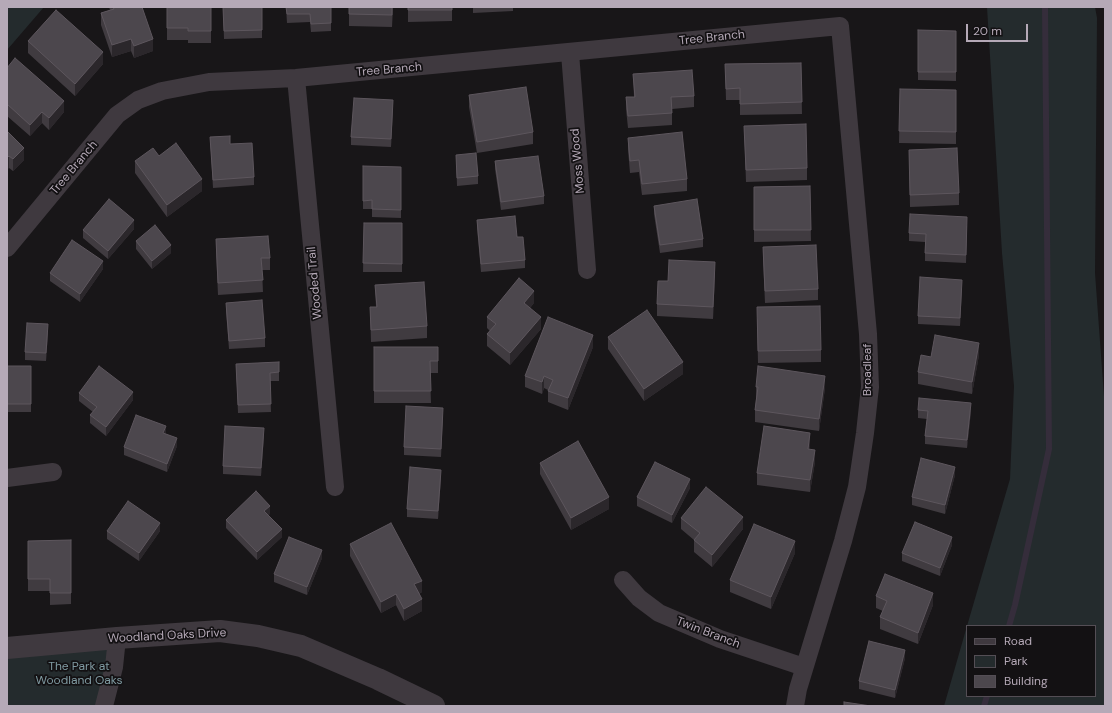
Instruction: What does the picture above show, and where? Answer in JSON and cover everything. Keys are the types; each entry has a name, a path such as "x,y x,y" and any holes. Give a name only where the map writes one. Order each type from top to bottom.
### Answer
{"street":[{"name":"Tree Branch","path":"7,248 117,115 138,100 162,91 209,82 296,78 840,26"},
{"name":"Broadleaf","path":"795,706 804,667 843,541 857,487 870,387 868,334 840,26"},
{"name":"Moss Wood","path":"570,52 587,270"},
{"name":"Wooded Trail","path":"296,78 335,487"},
{"path":"7,478 53,472"},
{"name":"Twin Branch","path":"623,580 639,598 659,613 720,639 804,667"},
{"name":"Woodland Oaks Drive","path":"7,648 116,638 220,631 258,636 301,646 378,679 434,706"},
{"path":"104,706 114,667 116,638"}],"green space":[{"path":"7,7 44,7 7,50"},
{"path":"987,7 1095,7 1097,18 1095,273 1105,410 1105,706 944,706 966,629 966,697 1096,697 1096,625 967,625 1010,479 1014,386 1002,253"},
{"name":"The Park at Woodland Oaks","path":"117,638 104,706 7,706 7,649"}],"building":[{"path":"113,7 142,7 153,39 134,46 131,39 112,45 101,13 114,9"},
{"path":"167,7 211,7 211,31 188,31 188,28 167,28"},
{"path":"223,7 262,7 262,30 224,31"},
{"path":"286,7 331,7 331,23 311,24 310,14 287,14"},
{"path":"349,7 392,7 392,15 349,14"},
{"path":"408,7 452,7 452,10 408,10"},
{"path":"56,10 103,52 75,84 28,41"},
{"path":"918,30 956,31 956,72 918,72"},
{"path":"15,58 64,101 49,118 42,112 30,125 7,104 7,68"},
{"path":"801,63 802,102 740,104 740,88 726,89 725,64"},
{"path":"692,70 694,96 671,97 672,113 628,116 626,97 635,97 633,74"},
{"path":"526,87 533,132 477,142 469,95"},
{"path":"900,89 956,90 956,132 899,131"},
{"path":"354,98 393,100 391,139 351,137"},
{"path":"806,124 807,168 746,170 744,126"},
{"path":"7,131 24,148 13,159 9,156 7,158"},
{"path":"682,132 687,179 642,184 639,160 630,161 628,138"},
{"path":"230,136 230,144 252,143 254,177 213,180 210,137"},
{"path":"176,143 202,179 167,205 135,161 153,148 159,156"},
{"path":"957,148 959,193 910,195 909,150"},
{"path":"476,153 478,176 457,178 456,155"},
{"path":"538,156 544,196 501,202 495,161"},
{"path":"363,166 401,167 401,210 372,209 372,200 363,201"},
{"path":"810,186 811,230 754,230 754,187"},
{"path":"109,199 134,220 108,251 83,230"},
{"path":"697,199 703,239 660,245 654,206"},
{"path":"910,214 967,217 966,255 925,253 926,234 909,233"},
{"path":"515,216 517,237 523,237 525,260 481,264 477,220"},
{"path":"364,223 402,223 402,264 363,263"},
{"path":"155,225 171,245 152,261 136,241"},
{"path":"268,236 270,258 261,258 263,280 218,283 216,239"},
{"path":"72,240 103,261 80,294 50,273"},
{"path":"816,245 818,289 765,291 763,247"},
{"path":"669,260 715,262 713,307 657,304 658,281 668,281"},
{"path":"920,277 962,280 960,318 918,316"},
{"path":"519,278 534,291 524,303 541,317 510,353 487,334 496,324 487,317"},
{"path":"424,282 427,326 371,330 370,307 377,307 375,285"},
{"path":"262,300 265,338 229,341 226,303"},
{"path":"820,306 821,350 758,351 757,307"},
{"path":"647,310 683,362 644,389 608,337"},
{"path":"548,317 593,335 568,398 548,391 553,380 544,376 542,382 525,376"},
{"path":"27,323 48,324 46,353 25,352"},
{"path":"935,335 979,343 972,382 918,372 921,355 931,357"},
{"path":"374,347 438,347 438,361 430,361 431,391 374,391"},
{"path":"279,362 279,372 270,373 271,404 238,405 236,364"},
{"path":"7,366 31,366 31,404 7,404"},
{"path":"99,366 133,392 106,427 90,415 97,407 79,393"},
{"path":"758,366 825,376 819,419 755,410 758,387 756,387"},
{"path":"919,398 971,403 967,440 925,436 928,411 918,410"},
{"path":"406,406 443,408 441,449 404,447"},
{"path":"136,415 166,426 163,433 177,438 167,464 124,447"},
{"path":"225,426 264,428 261,468 223,466"},
{"path":"764,426 810,433 808,449 815,450 810,480 757,473"},
{"path":"578,441 609,497 571,518 540,463"},
{"path":"921,458 955,467 945,505 912,497"},
{"path":"655,462 690,479 672,515 637,497"},
{"path":"410,467 441,470 438,511 407,509"},
{"path":"706,487 743,517 712,555 694,540 700,533 681,518"},
{"path":"256,491 270,506 264,511 282,529 257,552 226,520"},
{"path":"128,501 160,523 139,553 107,531"},
{"path":"915,522 952,537 940,568 902,553"},
{"path":"391,523 422,581 414,584 422,599 404,609 396,594 381,602 350,544"},
{"path":"754,524 795,541 771,597 730,580"},
{"path":"289,537 322,550 307,587 274,574"},
{"path":"71,540 71,593 50,593 50,579 28,579 28,541"},
{"path":"885,574 933,593 918,633 880,617 887,601 876,596"},
{"path":"869,641 905,650 895,690 859,681"},
{"path":"844,702 871,706 844,706"}],"waterway":[{"path":"1009,625 1049,449 1045,7"},
{"path":"984,706 987,697"}]}
